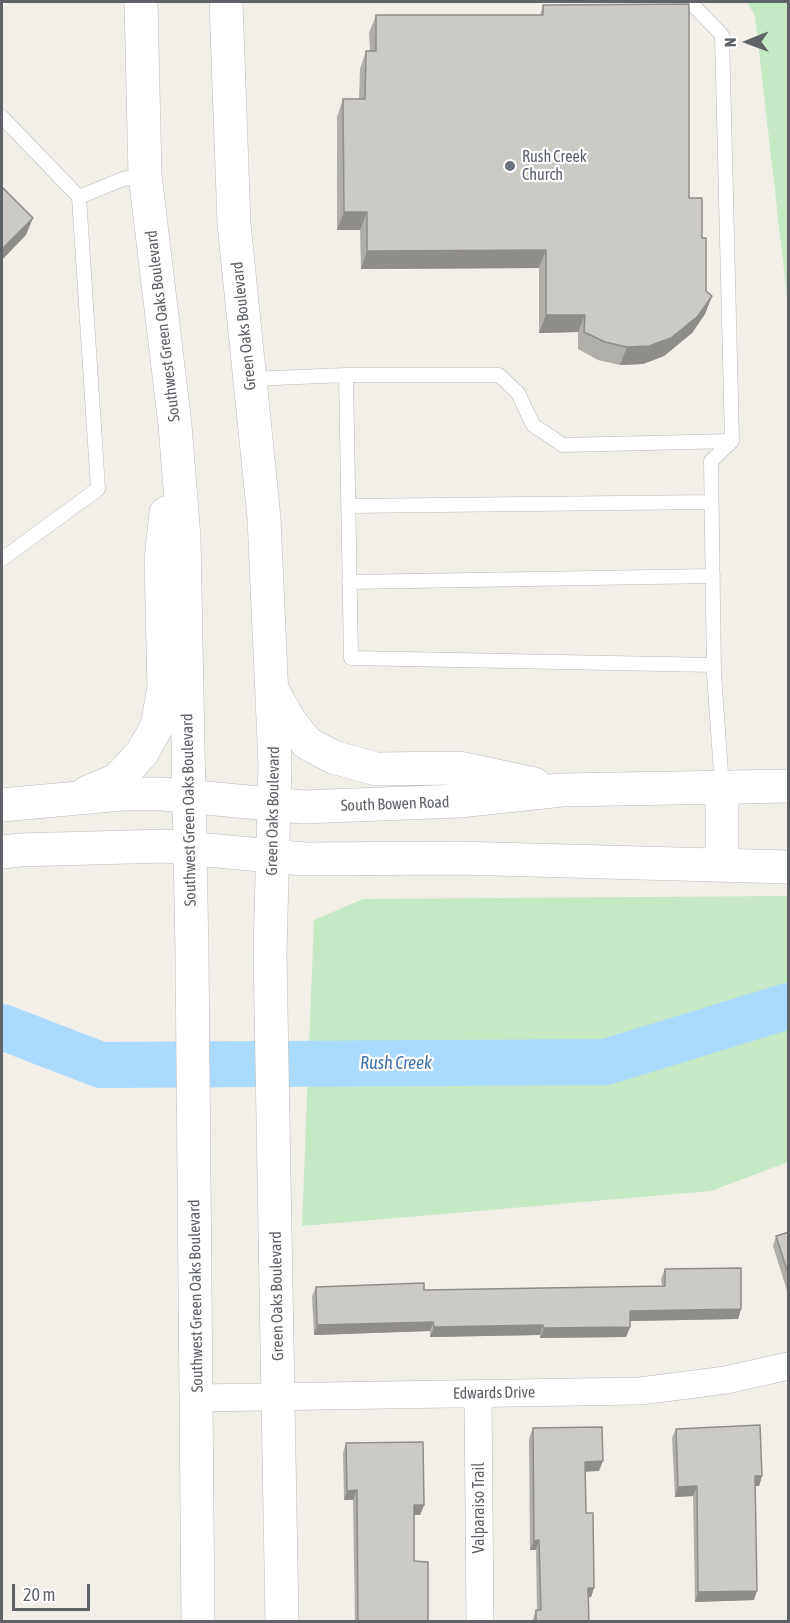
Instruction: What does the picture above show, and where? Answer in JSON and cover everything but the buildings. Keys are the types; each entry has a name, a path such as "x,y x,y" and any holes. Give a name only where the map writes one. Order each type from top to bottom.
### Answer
{"main road":[{"name":"Southwest Green Oaks Boulevard","path":"141,2 145,175 175,425 184,538 190,796 198,1622"},
{"name":"Green Oaks Boulevard","path":"226,2 234,224 264,518 273,691 276,805 270,952 282,1622"},
{"path":"72,799 117,780 142,753 157,726 164,688 161,560 175,425"},
{"path":"273,691 289,720 307,743 333,757 376,769 459,768 562,790"},
{"name":"South Bowen Road","path":"2,805 142,794 190,796 303,807 459,801 562,790 789,786"},
{"path":"722,787 722,864"},
{"path":"2,852 165,846 304,859 458,858 788,867"}],"street":[{"name":"Edwards Drive","path":"197,1398 666,1389 726,1380 789,1366"},
{"name":"Valparaiso Trail","path":"478,1394 480,1622"}],"lane":[{"path":"690,2 722,36 732,441 711,461 714,664 722,787"},
{"path":"2,117 79,197 98,489 2,559"},
{"path":"79,197 123,179 145,175"},
{"path":"346,375 351,658 714,664"},
{"path":"250,379 346,375 499,375 518,393 533,425 563,445 732,441"},
{"path":"348,506 711,502"},
{"path":"350,582 713,576"}],"green space":[{"path":"747,2 788,2 788,305 755,16"},
{"path":"788,896 788,1162 711,1191 302,1226 314,920 363,899"}],"waterway":[{"name":"Rush Creek","path":"2,1027 101,1065 606,1062 788,1006"}],"place":[{"name":"Rush Creek Church","path":"510,166"}]}
